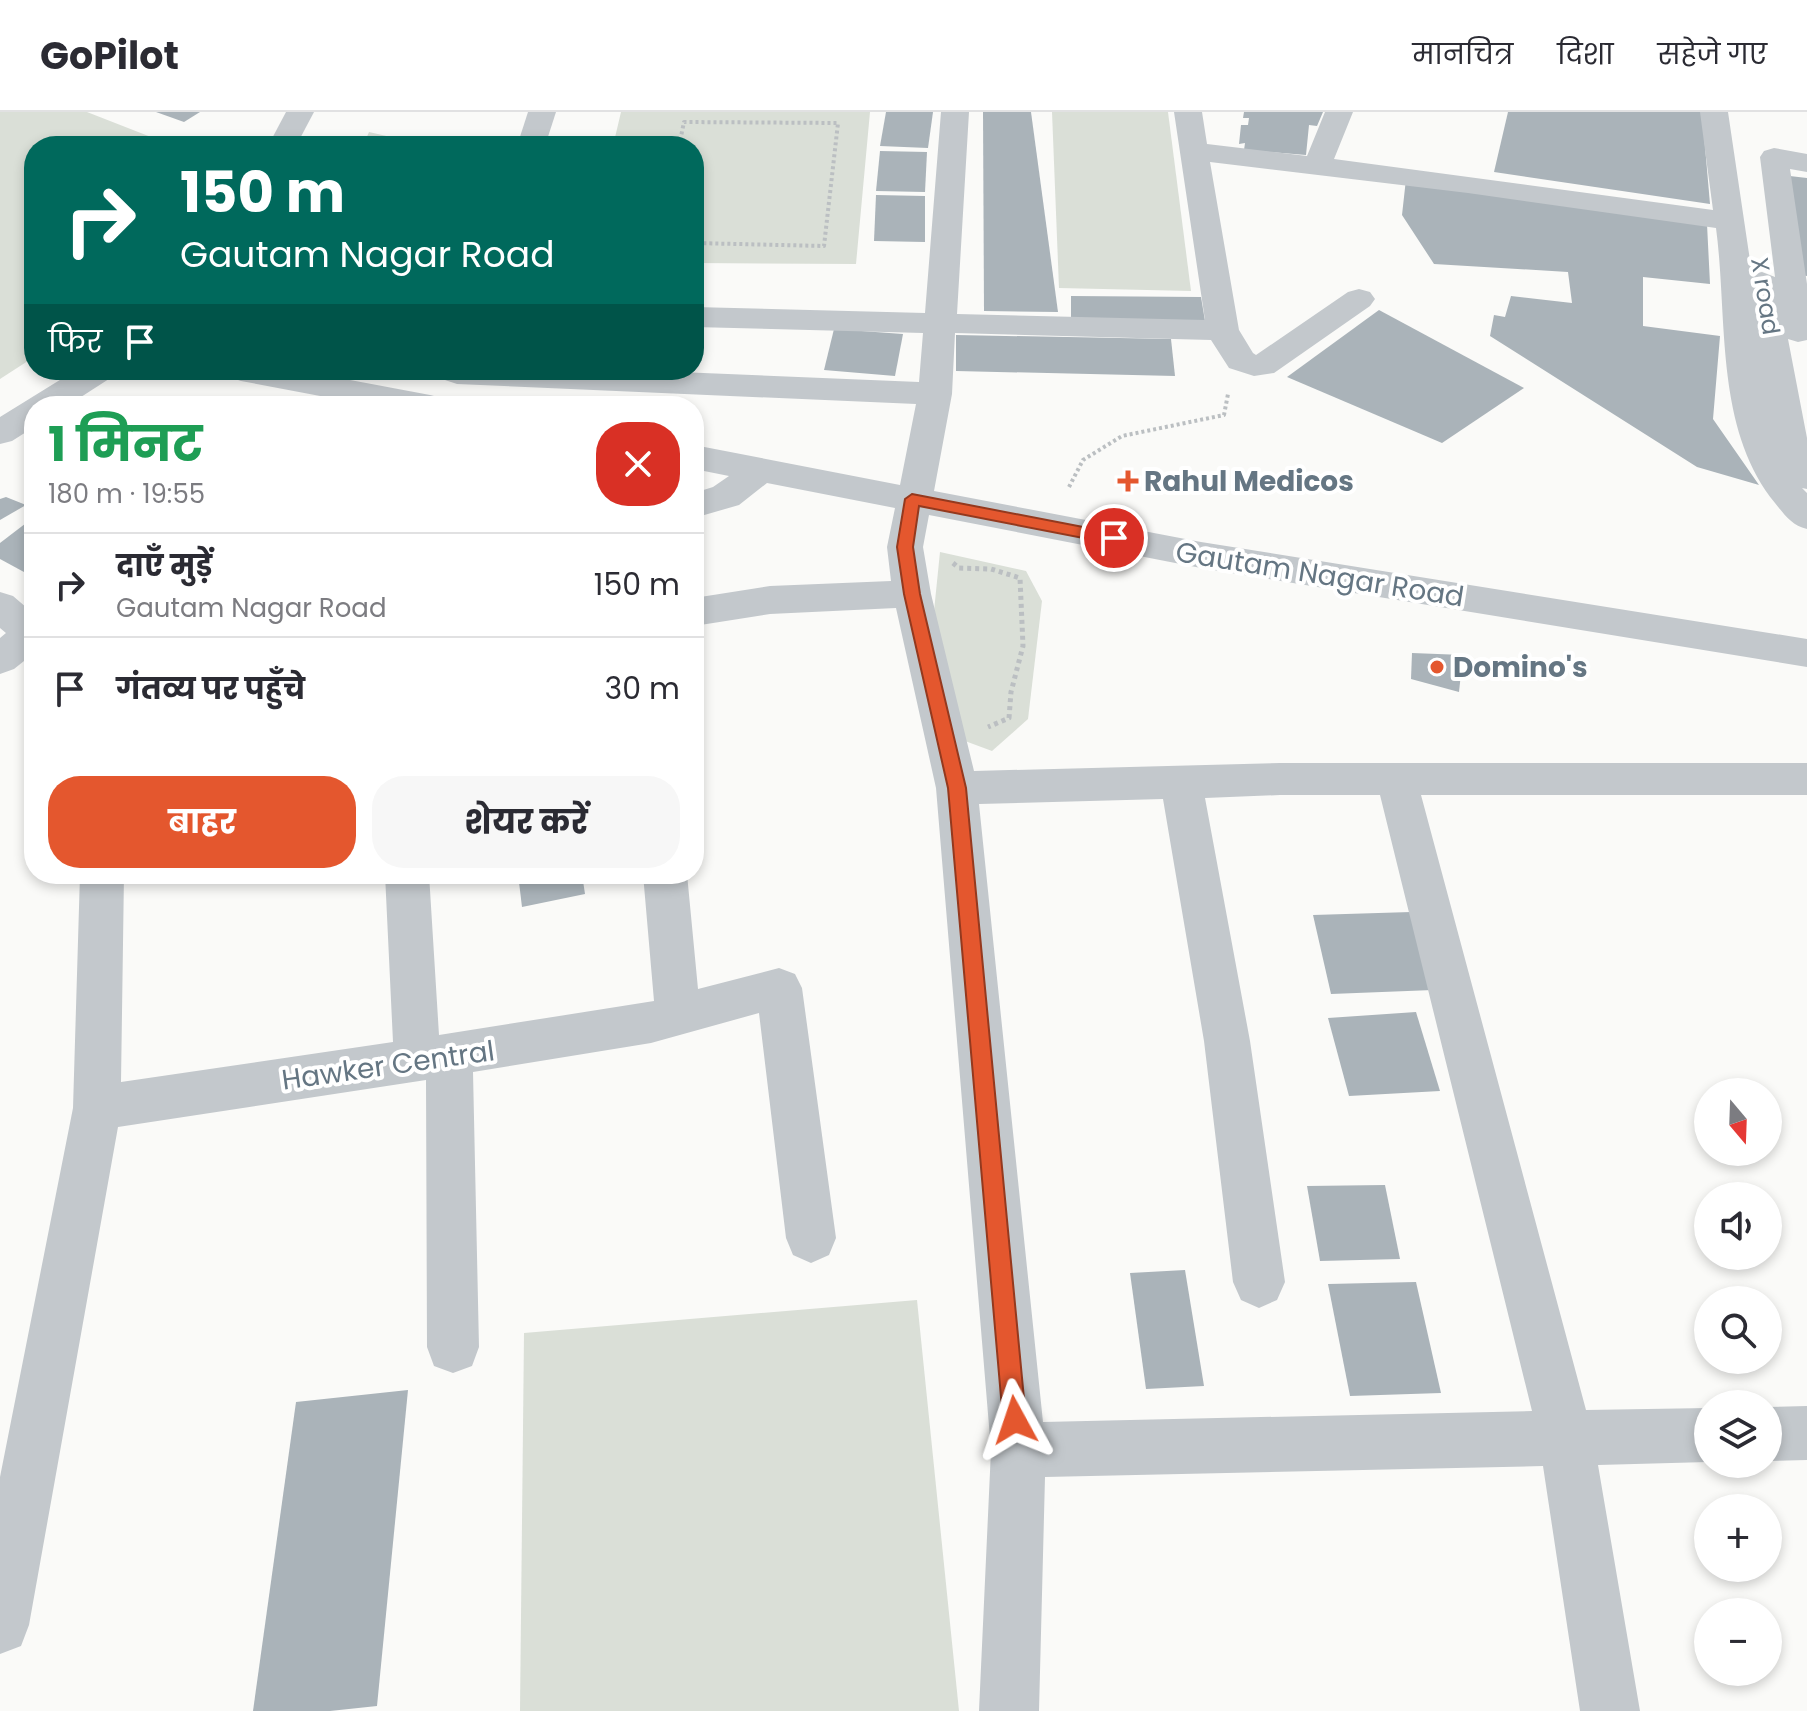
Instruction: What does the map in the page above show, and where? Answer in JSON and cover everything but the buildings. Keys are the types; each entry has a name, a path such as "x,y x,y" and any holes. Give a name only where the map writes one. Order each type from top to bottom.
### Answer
{"street":[{"path":"287,136 300,112"},
{"path":"534,136 542,112"},
{"path":"955,112 935,394 905,547 912,594 957,788 1018,1450 1009,1711"},
{"path":"1188,112 1229,344 1252,367 1262,366 1359,299"},
{"path":"1317,166 1339,112"},
{"path":"1714,112 1717,158 1736,269 1744,386 1750,415 1761,448 1796,505 1807,517"},
{"name":"X road","path":"1740,112 1747,150 1758,262 1788,434 1807,477"},
{"path":"1194,151 1728,221"},
{"path":"1806,398 1800,281 1774,157 1807,163"},
{"path":"704,317 938,323 1229,344"},
{"path":"59,396 84,380"},
{"path":"294,380 378,396"},
{"path":"631,380 935,394"},
{"path":"0,433 24,417"},
{"name":"Gautam Nagar Road","path":"704,459 1201,555 1807,653"},
{"path":"704,503 726,496 761,470"},
{"path":"704,610 770,600 912,594"},
{"path":"0,606 24,627"},
{"path":"0,659 24,642"},
{"path":"957,788 1396,778 1807,779"},
{"path":"1396,778 1566,1438 1610,1711"},
{"path":"1181,781 1227,1041 1259,1282"},
{"path":"0,1625 97,1108 102,884"},
{"path":"408,884 433,1058 453,1347"},
{"path":"666,884 678,1015"},
{"name":"Hawker Central","path":"97,1108 599,1032 779,988 811,1238"},
{"path":"1782,1434 1807,1433"},
{"path":"1018,1450 1694,1435"}],"path":[{"path":"681,136 684,122 838,123 824,246 704,243"},
{"path":"1069,487 1083,460 1122,436 1224,415 1229,344"},
{"path":"949,560 959,568 991,569 1020,578 1023,646 1011,692 1009,718 988,727 973,726"}],"shaded area":[{"path":"0,112 87,112 148,136 24,136 24,363 0,379"},
{"path":"621,112 870,112 856,264 704,263 704,136 615,136"},
{"path":"1052,112 1168,112 1191,291 1059,288"},
{"path":"940,552 1026,571 1042,601 1028,719 992,751 930,728 934,611"},
{"path":"917,1300 959,1711 520,1711 524,1333"}],"place":[{"name":"Rahul Medicos","path":"1128,481"},
{"name":"Domino's","path":"1437,667"}],"route":[{"path":"1015,1420 957,788 912,594 905,547 912,499 1114,538"}]}
